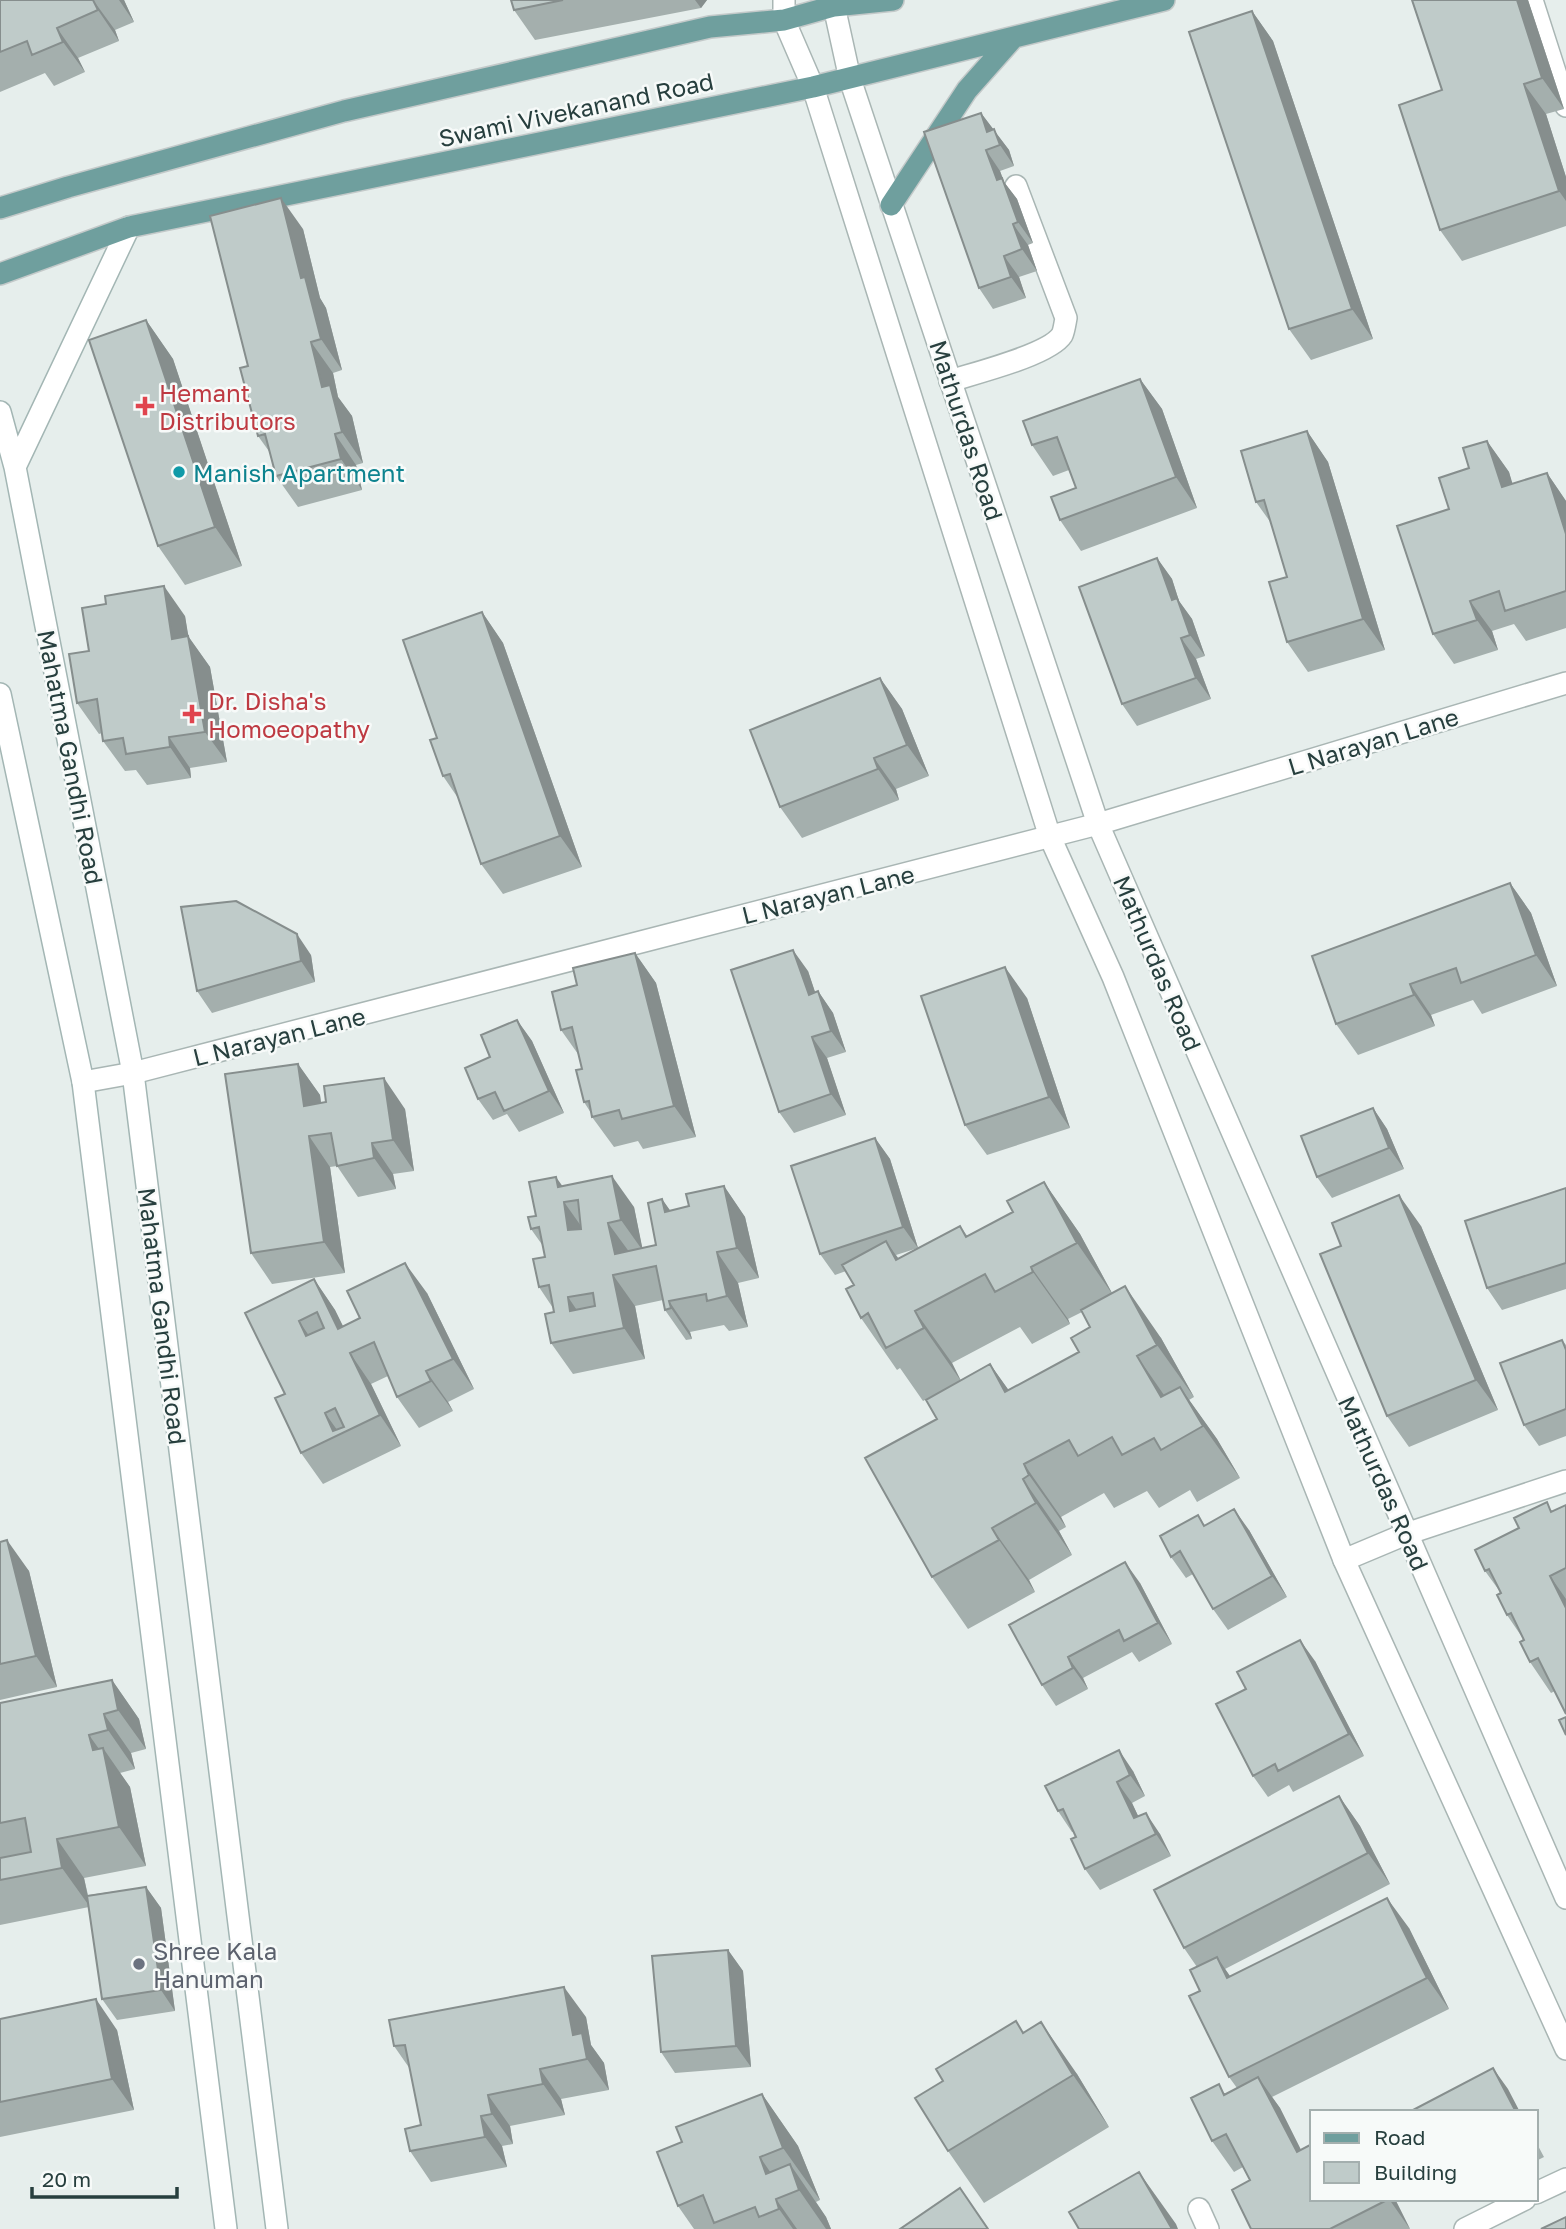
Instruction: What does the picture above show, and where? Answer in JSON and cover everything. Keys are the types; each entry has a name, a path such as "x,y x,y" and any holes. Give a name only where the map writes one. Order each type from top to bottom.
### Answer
{"main road":[{"name":"Swami Vivekanand Road","path":"0,208 344,111 784,10 831,3 893,0"},
{"name":"Swami Vivekanand Road","path":"0,274 129,227 850,79 1164,0"},
{"path":"891,205 967,90 1013,38"}],"street":[{"path":"1532,0 1566,106"},
{"name":"Mathurdas Road","path":"831,3 850,79 1098,824 1566,1898"},
{"path":"784,10 813,87 1050,837 1113,977 1344,1560 1566,2049"},
{"path":"950,381 1033,354 1051,345 1063,334 1066,318 1016,186"},
{"path":"15,467 129,227"},
{"name":"Mahatma Gandhi Road","path":"0,412 15,467 133,1073 276,2229"},
{"name":"L Narayan Lane","path":"83,1082 133,1073 1050,837 1566,683"},
{"name":"Mahatma Gandhi Road","path":"0,694 83,1082 226,2229"},
{"path":"1344,1560 1406,1534 1566,1481"},
{"path":"1538,2192 1566,2179"},
{"path":"1465,2229 1521,2201"},
{"path":"1199,2209 1208,2229"}],"building":[{"path":"0,0 93,0 98,10 57,28 63,42 32,55 27,41 0,52"},
{"path":"511,0 563,0 514,10"},
{"path":"1412,0 1517,0 1542,78 1524,84 1559,191 1440,230 1399,105 1442,90"},
{"path":"1252,11 1352,309 1289,329 1189,32"},
{"path":"981,113 987,132 994,129 1000,145 986,150 997,180 1002,178 1018,222 1013,224 1022,249 1004,256 1011,277 979,288 924,132"},
{"path":"281,198 301,278 305,277 321,339 311,342 322,387 330,385 342,432 335,434 341,459 276,476 265,434 258,436 240,368 248,366 210,216"},
{"name":"Manish Apartment","path":"146,320 215,527 158,546 89,340"},
{"path":"1140,379 1176,477 1060,520 1051,497 1076,488 1057,437 1032,445 1023,421"},
{"path":"1307,431 1363,619 1287,642 1269,582 1287,577 1264,500 1256,502 1241,451"},
{"path":"1487,441 1502,487 1547,473 1566,534 1566,591 1505,611 1499,591 1470,601 1477,620 1433,634 1397,526 1449,509 1439,478 1469,468 1463,448"},
{"path":"1157,558 1172,600 1177,598 1190,635 1181,638 1196,678 1122,704 1079,587"},
{"path":"164,586 172,639 188,636 205,732 169,737 170,747 126,754 123,738 103,741 97,699 77,703 69,654 89,651 82,608 106,604 105,596"},
{"path":"482,612 560,836 481,864 450,774 443,776 430,740 437,738 403,640"},
{"path":"880,678 907,745 874,758 878,769 780,807 750,730"},
{"path":"1510,883 1536,955 1461,983 1456,968 1410,984 1414,995 1336,1024 1312,956"},
{"path":"236,901 297,934 301,961 197,991 181,907"},
{"path":"793,950 809,995 818,991 831,1031 812,1037 831,1094 779,1112 731,970"},
{"path":"635,953 674,1106 622,1119 619,1110 592,1117 589,1101 584,1102 576,1070 582,1069 572,1027 561,1030 552,992 577,985 573,968"},
{"path":"1005,967 1049,1097 965,1125 921,996"},
{"path":"517,1020 549,1091 504,1111 495,1092 478,1099 465,1068 490,1057 481,1035"},
{"path":"298,1064 304,1106 326,1102 324,1086 384,1078 393,1140 372,1143 374,1158 337,1166 331,1133 309,1136 324,1242 251,1253 225,1074"},
{"path":"1373,1108 1389,1148 1317,1177 1301,1136"},
{"path":"875,1138 903,1227 820,1254 791,1166"},
{"path":"612,1176 621,1220 608,1223 615,1254 656,1245 648,1203 662,1199 665,1212 689,1206 686,1194 724,1186 737,1248 717,1252 727,1296 707,1301 706,1294 669,1301 671,1308 665,1310 656,1266 613,1275 624,1328 551,1343 545,1314 554,1312 549,1285 539,1287 533,1259 545,1257 539,1227 531,1229 528,1217 536,1216 529,1182 556,1177 558,1187","holes":["578,1200 581,1229 568,1230 564,1202","593,1293 595,1306 570,1311 568,1297"]},
{"path":"1044,1182 1077,1243 1031,1267 1033,1272 995,1292 985,1274 915,1311 924,1328 886,1348 868,1313 861,1318 846,1289 854,1285 842,1265 886,1241 896,1260 960,1226 966,1237 1013,1212 1007,1201"},
{"path":"1566,1188 1566,1263 1487,1288 1465,1221"},
{"path":"1399,1195 1476,1380 1387,1416 1320,1254 1341,1246 1332,1223"},
{"path":"405,1263 453,1359 426,1371 431,1381 397,1397 374,1342 350,1353 380,1415 301,1453 275,1398 285,1394 245,1313 314,1279 338,1329 360,1318 347,1291","holes":["317,1312 324,1328 306,1336 299,1321","335,1408 344,1427 333,1431 325,1413"]},
{"path":"1125,1286 1157,1345 1137,1356 1161,1397 1180,1387 1203,1426 1161,1450 1154,1438 1122,1455 1112,1437 1078,1456 1069,1440 1024,1464 1029,1475 1023,1479 1036,1503 992,1528 999,1540 932,1577 865,1458 937,1419 926,1400 990,1364 1005,1392 1079,1352 1071,1338 1090,1327 1081,1310"},
{"path":"1562,1340 1566,1350 1566,1409 1524,1425 1500,1363"},
{"path":"1547,1502 1551,1512 1566,1505 1566,1568 1550,1576 1566,1608 1566,1714 1538,1658 1530,1662 1520,1642 1524,1640 1511,1613 1507,1615 1497,1595 1501,1593 1489,1569 1485,1571 1475,1550 1519,1528 1514,1518"},
{"path":"1234,1509 1272,1576 1213,1609 1180,1551 1171,1557 1160,1536 1198,1515 1204,1526"},
{"path":"7,1540 36,1656 0,1664 0,1542"},
{"path":"1125,1562 1158,1623 1124,1641 1119,1630 1068,1657 1073,1668 1042,1685 1009,1625"},
{"path":"1300,1640 1349,1734 1278,1771 1275,1764 1253,1776 1216,1704 1246,1689 1237,1672"},
{"path":"112,1680 118,1710 104,1714 108,1730 89,1735 93,1750 103,1748 119,1827 57,1839 62,1868 0,1880 0,1858 31,1852 25,1818 0,1823 0,1703"},
{"path":"1566,1717 1566,1735 1559,1720"},
{"path":"1119,1750 1130,1775 1117,1782 1134,1818 1146,1813 1156,1834 1085,1869 1071,1839 1076,1837 1063,1809 1058,1811 1045,1786"},
{"path":"1339,1796 1368,1853 1184,1948 1154,1890"},
{"name":"Shree Kala Hanuman","path":"146,1887 161,1990 102,1999 87,1896"},
{"path":"1387,1898 1427,1978 1229,2077 1189,1996 1200,1991 1190,1970 1217,1957 1227,1978"},
{"path":"728,1950 736,2046 661,2052 652,1956"},
{"path":"564,1987 573,2035 582,2033 587,2059 540,2069 543,2084 488,2095 492,2114 481,2116 485,2137 410,2151 405,2129 421,2125 405,2045 394,2046 389,2020"},
{"path":"96,1999 112,2079 0,2102 0,2019"},
{"path":"1016,2021 1023,2033 1041,2022 1073,2075 948,2151 915,2098 943,2081 936,2069"},
{"path":"1493,2068 1515,2110 1413,2110"},
{"path":"1258,2077 1297,2152 1310,2145 1310,2201 1385,2201 1330,2229 1251,2229 1232,2190 1250,2180 1226,2134 1212,2141 1191,2098 1219,2084 1224,2095"},
{"path":"762,2094 783,2148 760,2157 766,2174 790,2164 799,2190 776,2199 779,2209 759,2217 755,2207 714,2223 703,2195 678,2206 657,2152 682,2142 676,2127"},
{"path":"1139,2172 1172,2229 1079,2229 1069,2212"},
{"path":"960,2188 988,2229 900,2229"},
{"path":"1566,2217 1566,2229 1541,2229"}],"place":[{"name":"Hemant Distributors","path":"145,406"},
{"name":"Manish Apartment","path":"179,472"},
{"name":"Dr. Disha's Homoeopathy","path":"192,714"},
{"name":"Shree Kala Hanuman","path":"139,1964"}]}
